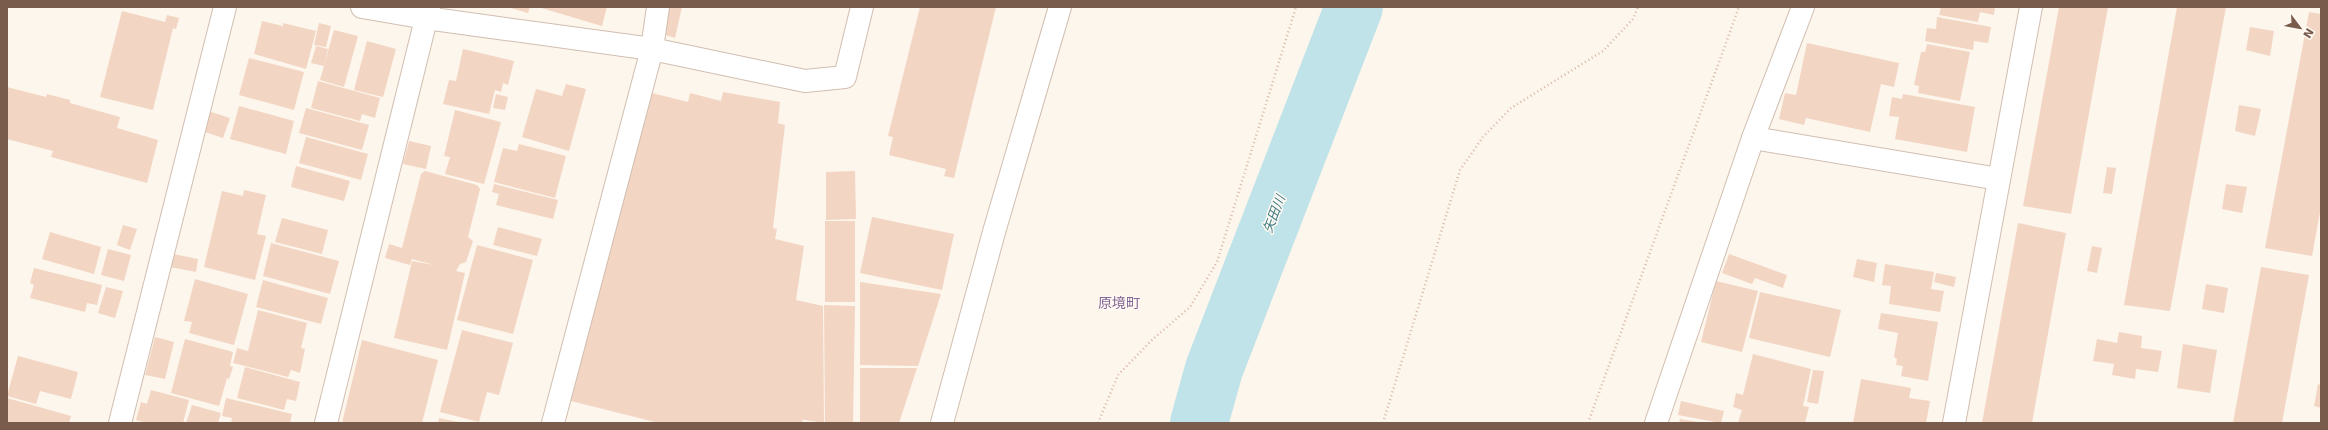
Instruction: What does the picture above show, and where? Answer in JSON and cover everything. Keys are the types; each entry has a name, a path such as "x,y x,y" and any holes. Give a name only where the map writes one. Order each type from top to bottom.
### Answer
{"street":[{"path":"120,423 225,7"},
{"path":"362,7 428,13 652,49 806,81 845,77 862,7"},
{"path":"558,422 652,49 658,7"},
{"path":"942,423 994,232 1060,7"},
{"path":"1656,423 1753,138 1803,7"},
{"path":"1954,423 2031,7"},
{"path":"326,423 428,13"},
{"path":"1753,138 1999,179"}],"path":[{"path":"1098,423 1118,375 1152,339 1190,307 1217,262 1296,7"},
{"path":"1383,423 1460,170 1483,137 1511,108 1603,52 1633,19 1638,7"},
{"path":"1588,423 1739,7"}],"building":[{"path":"507,7 530,7 528,13"},
{"path":"538,7 607,7 602,26"},
{"path":"662,7 682,7 675,38 666,35 658,23"},
{"path":"920,7 996,7 954,178 944,176 946,169 889,155 893,137 888,136"},
{"path":"1941,7 1995,7 1994,15 1980,12 1978,22 1939,15"},
{"path":"2059,7 2108,7 2071,214 2023,206"},
{"path":"2177,7 2226,7 2170,311 2124,305"},
{"path":"122,11 165,22 167,15 179,18 176,29 173,28 153,110 100,97"},
{"path":"2309,12 2321,14 2321,207 2312,256 2265,248"},
{"path":"1937,17 1991,27 1988,43 1974,41 1973,50 1925,41 1927,28 1936,29"},
{"path":"262,21 283,26 283,23 316,31 306,69 254,54"},
{"path":"319,23 331,26 326,47 314,45"},
{"path":"2250,27 2274,31 2270,56 2246,50"},
{"path":"334,30 358,36 344,87 320,80"},
{"path":"367,41 396,49 383,97 354,90"},
{"path":"1807,43 1899,63 1894,87 1881,84 1870,132 1806,118 1804,125 1779,119 1785,93 1796,95"},
{"path":"1927,44 1970,52 1960,101 1918,93 1919,86 1914,85 1921,52 1925,52"},
{"path":"316,46 328,49 324,66 311,63"},
{"path":"463,49 514,61 508,85 503,83 501,92 495,90 489,114 443,104 449,80 456,81"},
{"path":"249,58 304,72 294,110 239,95"},
{"path":"318,81 380,98 375,118 362,114 360,121 311,108"},
{"path":"566,84 586,89 569,151 522,137 536,89 562,96"},
{"path":"7,87 46,97 47,94 70,100 70,103 120,117 117,128 158,140 147,183 51,157 53,151 7,139"},
{"path":"644,91 688,102 690,93 721,101 723,92 780,102 778,123 785,125 773,228 777,229 775,239 804,246 796,300 823,306 824,423 799,419 803,420 802,423 659,423 567,400"},
{"path":"496,94 508,97 505,110 493,108"},
{"path":"1903,94 1975,107 1967,152 1895,139 1899,117 1889,116 1892,97 1902,99"},
{"path":"2239,105 2261,109 2255,136 2235,131"},
{"path":"239,106 294,121 286,154 230,139"},
{"path":"306,108 369,125 362,150 299,133"},
{"path":"455,110 501,122 484,184 445,174 450,157 444,156"},
{"path":"208,111 230,118 223,138 202,131"},
{"path":"306,137 368,154 361,180 299,163"},
{"path":"409,141 431,146 426,169 403,164"},
{"path":"519,144 566,156 555,198 494,182 503,148 517,151"},
{"path":"296,166 350,181 344,201 291,187"},
{"path":"2107,167 2116,168 2112,194 2103,193"},
{"path":"425,171 477,185 480,189 468,237 473,241 466,262 460,264 456,271 465,273 447,350 394,338 412,261 434,265 412,259 410,265 385,258 389,244 402,248 421,174"},
{"path":"855,171 856,219 826,220 826,172"},
{"path":"494,184 558,200 553,219 496,205 499,194 492,192"},
{"path":"2226,184 2247,187 2242,213 2222,209"},
{"path":"244,190 266,195 257,234 266,236 255,280 204,267 222,191 243,196"},
{"path":"872,217 954,234 942,290 860,273"},
{"path":"282,218 328,230 322,254 275,242"},
{"path":"825,221 855,221 855,302 825,302"},
{"path":"2018,223 2066,233 2032,423 1982,423"},
{"path":"123,225 137,229 130,250 117,245"},
{"path":"498,227 542,239 537,256 493,245"},
{"path":"50,232 101,247 94,274 42,259"},
{"path":"271,243 339,261 330,294 263,276"},
{"path":"477,245 533,260 513,334 457,320"},
{"path":"2092,246 2102,248 2097,273 2087,271"},
{"path":"108,249 131,255 124,281 101,275"},
{"path":"173,254 198,259 196,272 170,267"},
{"path":"1729,254 1787,275 1783,288 1755,278 1752,284 1722,273"},
{"path":"1857,259 1877,263 1874,282 1853,277"},
{"path":"1885,264 1934,272 1931,289 1944,291 1940,312 1889,304 1891,286 1882,285"},
{"path":"2261,267 2309,275 2282,423 2233,423"},
{"path":"34,268 102,285 97,305 87,303 85,312 30,298 34,285 30,283"},
{"path":"1936,273 1956,277 1954,287 1934,282"},
{"path":"195,279 248,294 234,345 189,333 192,322 184,321"},
{"path":"263,280 328,298 321,324 256,307"},
{"path":"1716,281 1758,291 1742,352 1701,342"},
{"path":"860,282 941,294 918,366 860,365"},
{"path":"2206,284 2228,288 2224,313 2202,309"},
{"path":"106,287 123,291 115,318 98,313"},
{"path":"1760,292 1841,310 1830,357 1749,338"},
{"path":"824,305 855,306 853,423 825,423"},
{"path":"258,310 307,323 301,348 305,349 300,373 291,370 288,377 233,363 237,348 248,351"},
{"path":"1881,313 1938,322 1928,381 1901,376 1903,366 1896,365 1897,359 1894,357 1898,333 1878,329"},
{"path":"462,330 513,343 499,395 487,392 479,422 440,412"},
{"path":"2119,332 2142,336 2141,348 2162,351 2158,372 2136,369 2135,379 2112,375 2114,364 2093,361 2097,339 2117,343"},
{"path":"155,337 174,342 165,379 145,375"},
{"path":"185,339 233,352 230,366 233,367 229,379 227,378 219,406 171,393"},
{"path":"362,340 438,360 422,423 342,423"},
{"path":"2183,344 2217,350 2210,393 2177,388"},
{"path":"1753,354 1811,369 1803,406 1809,407 1805,423 1738,423 1742,410 1733,407 1736,393 1743,395"},
{"path":"18,356 78,372 71,399 40,391 36,404 7,396"},
{"path":"245,367 300,382 296,401 287,399 284,410 237,398"},
{"path":"860,368 917,368 899,423 860,423"},
{"path":"1813,370 1824,371 1818,404 1807,402"},
{"path":"1861,379 1911,388 1909,398 1930,401 1926,423 1853,423"},
{"path":"2318,384 2321,385 2321,408 2314,406"},
{"path":"151,390 189,400 183,423 147,423 136,420 141,402 147,404"},
{"path":"7,398 71,416 69,423 7,423"},
{"path":"226,398 292,414 290,423 231,423 232,418 222,416"},
{"path":"1681,401 1724,411 1721,423 1678,415"},
{"path":"192,405 221,413 218,423 186,423"},
{"path":"439,418 458,422 458,423 438,423"},
{"path":"1680,419 1698,422 1679,423"}],"waterway":[{"name":"矢田川","path":"1199,423 1214,369 1354,7"}],"district":[{"name":"原境町","path":"1119,303"}]}
